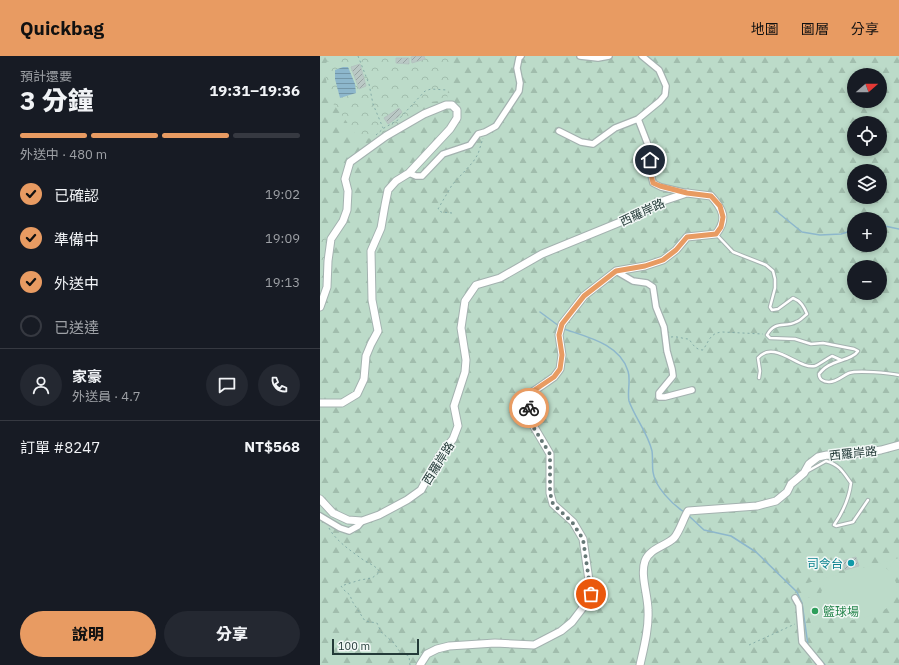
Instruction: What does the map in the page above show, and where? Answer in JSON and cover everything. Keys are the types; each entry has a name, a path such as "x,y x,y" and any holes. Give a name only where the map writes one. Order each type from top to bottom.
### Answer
{"street":[{"path":"410,173 416,176 422,176 443,154 470,145 478,134 496,126 519,91 520,83 518,68 519,58 521,56"},
{"path":"580,56 598,58 609,56"},
{"path":"559,131 581,142 593,144 615,128 638,119 660,101 665,95 666,86 659,70 642,56"},
{"path":"320,307 327,288 328,261 331,239 343,221 347,210 348,191 345,179 350,162 386,136 424,114 446,105 452,105 457,110 456,118 450,129 410,173 396,181 388,190 381,228 371,251 372,300 378,331 366,356 364,379 357,394 342,403 320,404"},
{"path":"638,119 650,150 650,170 653,183 687,193"},
{"name":"西羅岸路","path":"362,521 379,515 421,490 440,455 453,440 458,426 454,406 465,372 466,360 461,328 465,301 476,285 500,278 542,254 640,214 663,201 687,193 711,196 720,206 723,217 721,227 716,234"},
{"path":"420,665 427,654 448,646 495,643 534,645 561,631 572,622 588,601 591,594 583,539 572,522 553,504 550,493 550,454 532,425 529,411 530,393 554,377 560,369 562,355 560,331 562,324 584,296 616,271 645,266 663,260 676,250 687,237 716,234"},
{"path":"616,271 633,280 653,287 656,307 664,327 667,351 672,369 672,376 659,393 659,397 665,397 692,390"},
{"name":"西羅岸路","path":"640,665 646,640 648,610 644,580 645,561 649,554 673,538 688,510 756,506 776,501 787,492 791,484 804,473 809,464 818,457 827,454 842,456 881,450 899,445"},
{"path":"320,499 333,513 348,520 362,521"},
{"path":"320,516 331,524 349,531 358,526 362,521"},
{"path":"795,598 799,605 802,642 821,665"}],"lane":[{"path":"716,234 733,252 766,265 773,271 775,288 770,307 772,310 778,309 793,298 798,300 804,306 807,314 796,322 788,325 779,324 770,330 767,335 770,338 795,339 811,344 823,343 858,351 853,357 824,368 818,374 823,381 829,382 837,380 851,373 889,372 899,375"},
{"path":"759,378 760,371 758,358 766,352 774,352 807,366 814,366 832,356 842,360"},
{"path":"804,473 826,461 835,463 851,483 849,497 834,525 836,526 853,522 868,500"}],"path":[{"path":"358,56 369,84 373,104 384,128"},
{"path":"374,136 398,120 425,91 431,89 447,90"},
{"path":"452,213 441,212 438,209 452,185 473,162 478,154 485,132"},
{"path":"665,337 677,336 683,339 689,339 695,347 703,350 711,336 715,333 722,332 767,335"},
{"path":"331,524 328,529 336,537 363,560 375,565 380,572 372,578 341,586 350,595 352,601 365,621 376,623 381,632 394,643 400,652 409,656 410,665"},
{"path":"749,644 801,622"}],"green space":[{"path":"320,56 899,56 899,665 320,665"},
{"path":"331,56 447,56 451,64 447,100 430,102 395,128 374,139 358,137 329,98 324,66"},
{"path":"320,236 326,238 323,289 320,295"},
{"path":"899,558 899,565 886,568 895,580 897,589 896,597 892,604 885,609 869,616 844,622 837,621 827,614 821,604 821,591 824,585 806,590 804,584"},
{"name":"籃球場","path":"817,595 826,623 812,627 804,599"}],"water":[{"path":"348,67 355,84 356,93 340,98 335,79 335,70"}],"building":[{"path":"424,56 425,59 412,63 411,57"},
{"path":"396,58 409,58 409,64 396,63"},
{"path":"360,64 366,86 359,89 351,67"},
{"path":"399,108 402,112 388,124 384,118"},
{"name":"司令台","path":"856,557 859,566 845,570 843,561"}],"waterway":[{"path":"776,211 802,232 820,235 841,234 847,232"},
{"path":"887,226 899,229"},
{"path":"540,312 559,326"},
{"path":"564,329 602,343 618,354 624,362 629,375 629,401 650,444 654,478 665,495 684,512"},
{"path":"689,516 704,530 731,536 756,552 797,592 802,603 808,645"},
{"path":"810,648 825,665"}],"way so far":[{"path":"529,408 532,425 544,442 550,454 550,493 553,504 572,522 583,539 591,594"}],"place":[{"name":"司令台","path":"851,563"},
{"name":"籃球場","path":"815,611"}],"route":[{"path":"529,408 530,393 554,377 560,369 562,355 559,335 562,324 584,296 616,271 645,266 663,260 676,250 687,237 716,234 721,227 723,217 720,206 711,196 687,193 653,183 650,170 650,160"}]}
